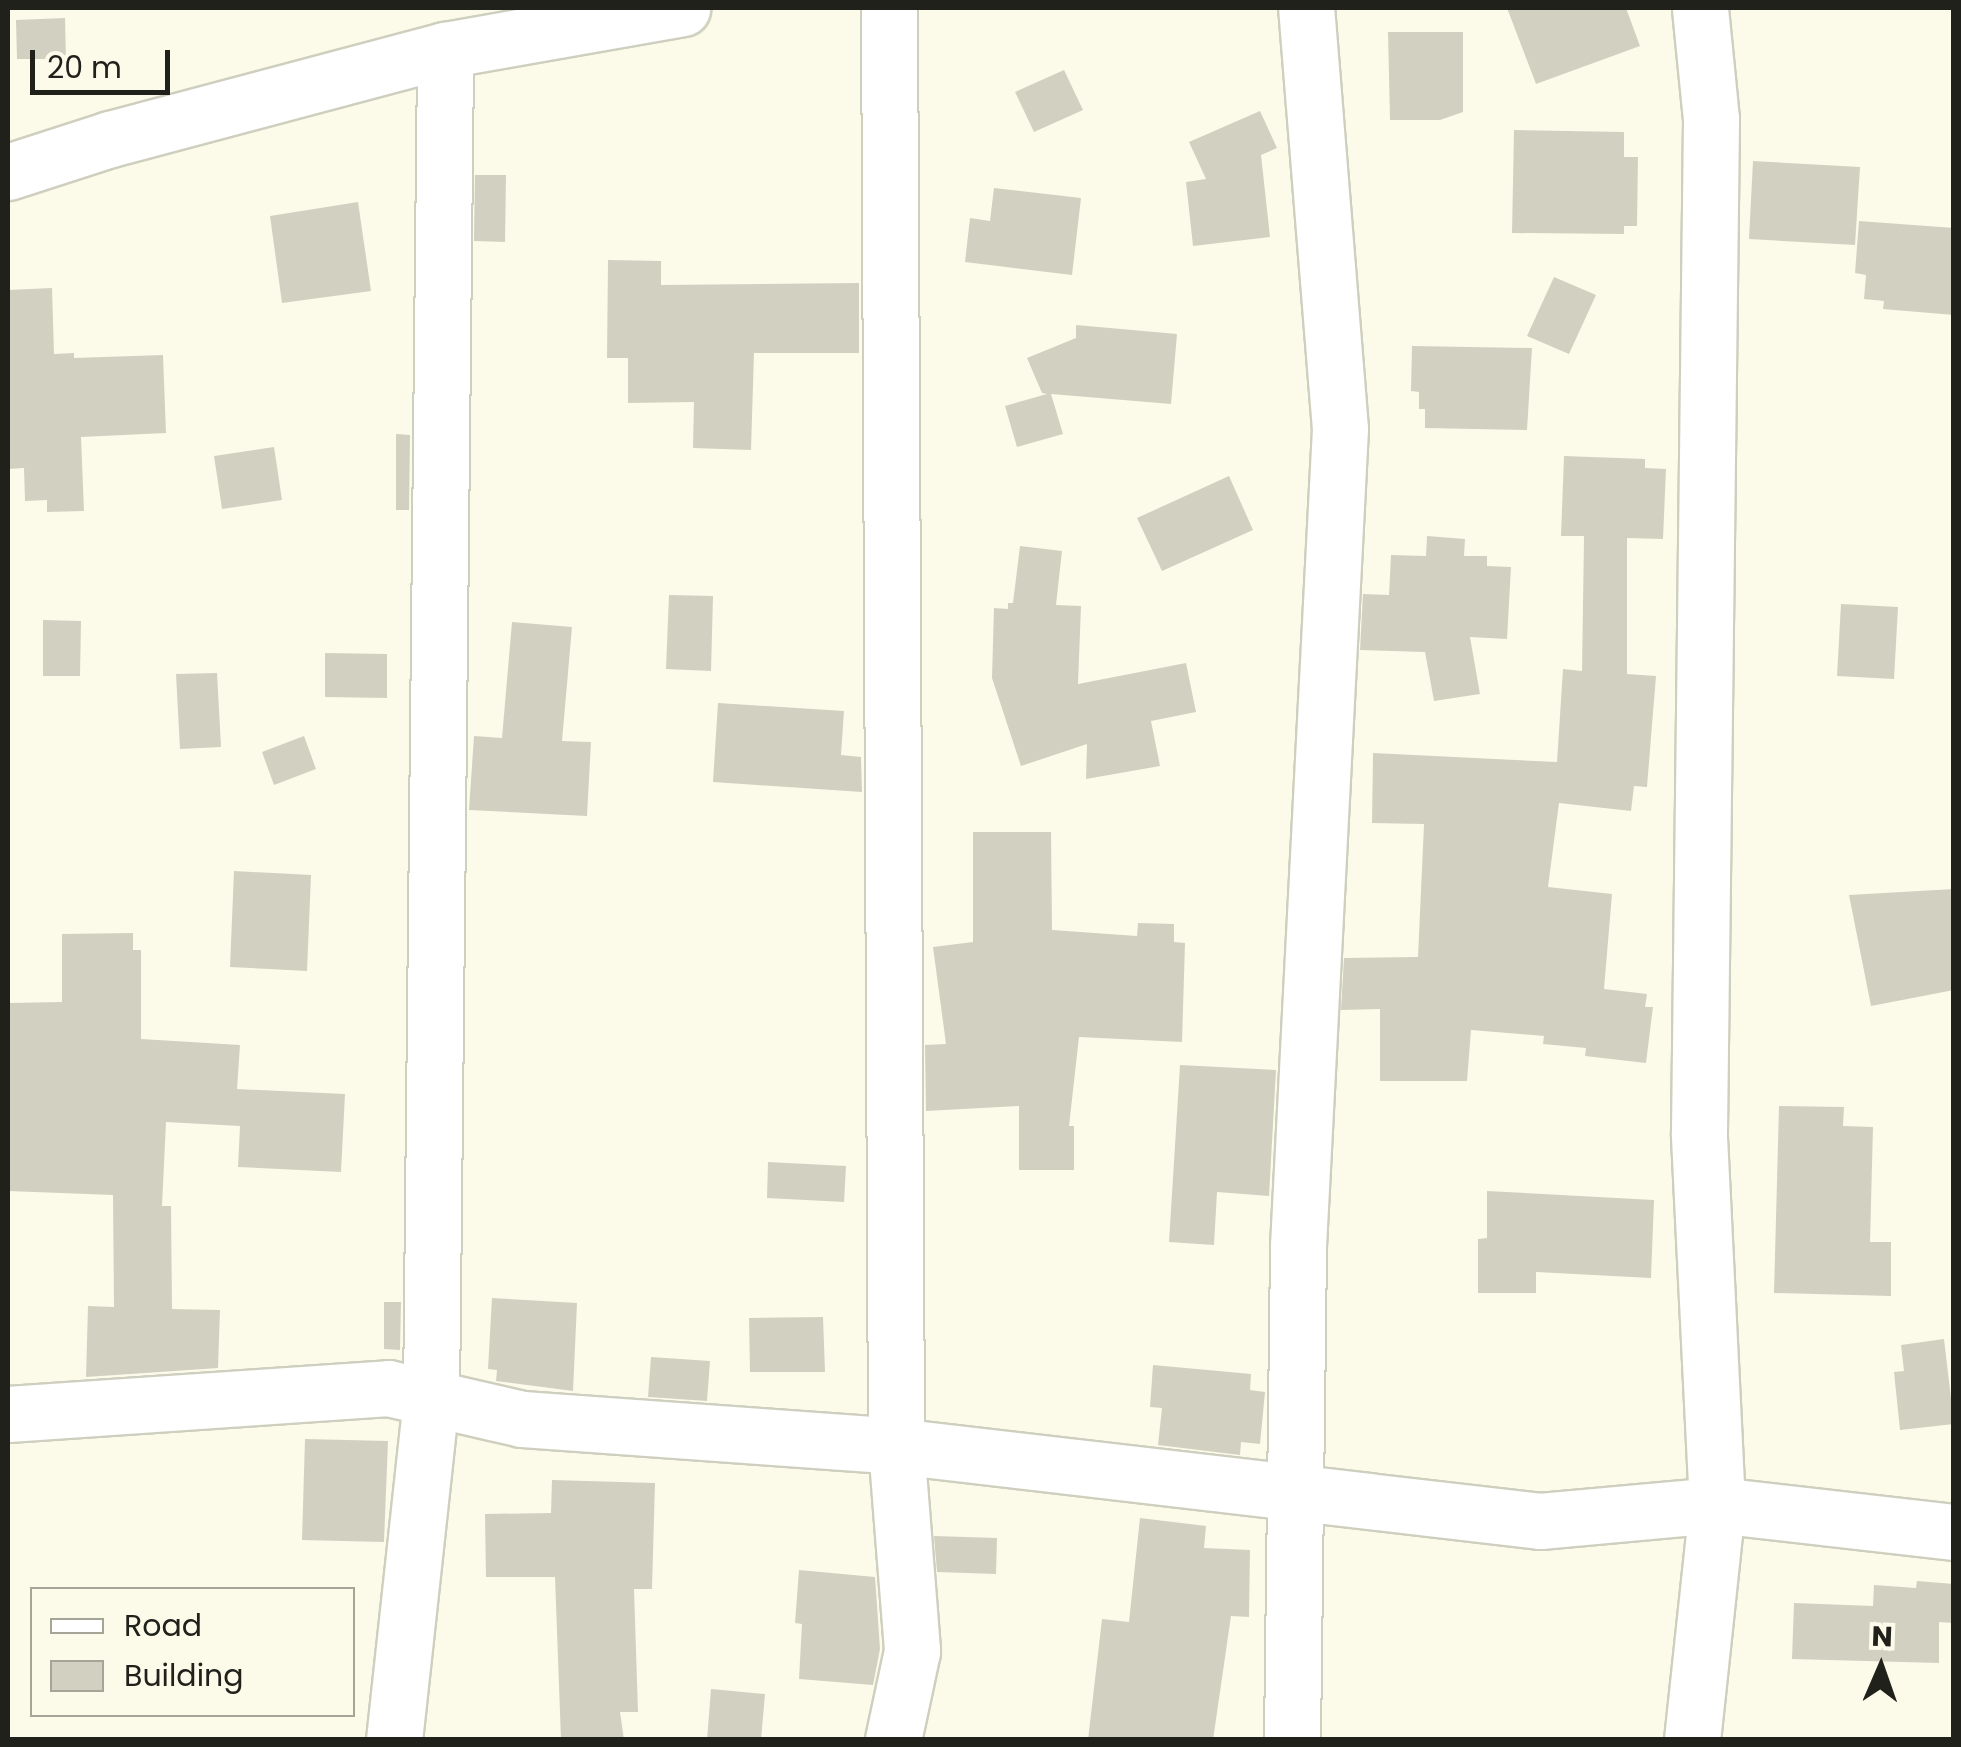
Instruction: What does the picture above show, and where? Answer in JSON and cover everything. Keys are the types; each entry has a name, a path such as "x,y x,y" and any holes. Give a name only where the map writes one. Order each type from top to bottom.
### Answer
{"street":[{"path":"8,172 110,139 445,50 680,8"},
{"path":"889,8 896,1446 912,1651 893,1740"},
{"path":"1292,1740 1298,1246 1340,429 1306,8"},
{"path":"1692,1740 1716,1504 1699,1132 1711,118 1700,8"},
{"path":"394,1740 431,1398 445,50"},
{"path":"8,1414 388,1388 522,1420 896,1446 1540,1521 1716,1504 1954,1532"}],"building":[{"path":"1507,8 1626,8 1640,46 1536,84"},
{"path":"65,18 66,59 17,59 16,20"},
{"path":"1388,32 1463,32 1463,112 1440,120 1390,120"},
{"path":"1064,70 1083,110 1034,132 1015,92"},
{"path":"1260,111 1277,148 1261,155 1270,237 1193,246 1186,182 1206,179 1189,142"},
{"path":"1514,130 1624,132 1624,157 1638,157 1637,226 1624,226 1624,234 1512,233"},
{"path":"1753,161 1860,167 1855,245 1749,239"},
{"path":"475,175 506,175 505,242 474,241"},
{"path":"994,188 1081,198 1072,275 965,262 970,218 990,221"},
{"path":"358,202 371,291 282,303 270,216"},
{"path":"1859,221 1954,228 1954,315 1883,309 1884,301 1864,299 1866,275 1855,273"},
{"path":"608,260 661,261 661,285 859,283 859,353 754,353 751,450 693,448 694,402 628,403 628,358 607,358"},
{"path":"1554,277 1596,295 1569,354 1527,336"},
{"path":"52,288 54,354 74,353 74,358 163,355 166,433 81,437 84,511 47,512 47,500 25,501 24,468 8,469 8,290"},
{"path":"1076,325 1177,334 1171,404 1051,394 1063,434 1017,447 1005,406 1047,394 1042,393 1027,358 1076,338"},
{"path":"1412,346 1532,348 1527,430 1425,428 1425,409 1419,409 1419,392 1411,391"},
{"path":"396,434 410,435 409,510 396,510"},
{"path":"274,447 282,500 222,509 214,456"},
{"path":"1564,456 1645,459 1645,468 1666,469 1663,539 1627,538 1627,674 1656,676 1647,787 1634,786 1631,811 1559,803 1548,887 1612,894 1604,989 1647,994 1645,1007 1653,1007 1646,1063 1585,1056 1586,1048 1543,1044 1544,1036 1471,1030 1467,1081 1380,1081 1380,1009 1341,1010 1344,958 1418,957 1424,824 1372,823 1373,753 1557,762 1563,669 1582,671 1584,536 1561,536"},
{"path":"1229,476 1253,530 1162,571 1137,518"},
{"path":"1427,536 1465,539 1464,556 1487,556 1487,566 1511,567 1507,639 1470,637 1480,694 1434,701 1425,652 1360,650 1363,594 1389,595 1391,555 1426,556"},
{"path":"1020,546 1062,551 1056,605 1081,606 1078,684 1186,663 1196,712 1151,721 1160,766 1086,779 1087,744 1021,766 992,678 994,608 1008,609 1008,603 1013,603"},
{"path":"669,595 713,596 711,671 666,669"},
{"path":"1841,604 1898,607 1894,679 1837,676"},
{"path":"43,620 81,621 80,676 43,676"},
{"path":"512,622 572,627 562,741 591,742 587,816 469,810 474,736 502,738"},
{"path":"325,653 387,654 387,698 325,697"},
{"path":"217,673 221,747 180,749 176,674"},
{"path":"718,703 844,711 841,755 861,757 862,792 713,782"},
{"path":"304,736 316,769 274,785 262,752"},
{"path":"973,832 1051,832 1052,930 1137,936 1138,923 1174,924 1174,942 1185,943 1182,1042 1079,1037 1069,1126 1074,1126 1074,1170 1019,1170 1019,1106 926,1111 925,1045 946,1044 933,947 973,942"},
{"path":"234,871 311,875 307,971 230,967"},
{"path":"1954,889 1954,990 1871,1006 1849,895"},
{"path":"133,933 133,950 141,950 141,1039 240,1045 237,1089 345,1094 341,1172 238,1167 240,1126 166,1122 162,1206 171,1206 172,1309 220,1310 218,1368 86,1377 88,1306 114,1307 113,1195 8,1191 8,1003 62,1002 62,934"},
{"path":"1180,1065 1276,1070 1269,1196 1217,1192 1214,1245 1169,1242"},
{"path":"1779,1106 1844,1107 1843,1126 1873,1127 1870,1242 1891,1242 1891,1296 1774,1293"},
{"path":"768,1162 846,1166 844,1202 767,1198"},
{"path":"1487,1191 1654,1200 1651,1278 1536,1272 1536,1293 1478,1293 1478,1239 1487,1238"},
{"path":"492,1298 577,1303 573,1391 496,1381 497,1370 488,1369"},
{"path":"384,1302 401,1302 400,1350 384,1349"},
{"path":"823,1317 825,1372 750,1372 749,1318"},
{"path":"1944,1339 1954,1424 1900,1430 1894,1372 1904,1371 1901,1345"},
{"path":"651,1357 710,1361 707,1401 648,1397"},
{"path":"1153,1365 1251,1374 1250,1390 1265,1392 1260,1444 1241,1442 1240,1455 1158,1445 1162,1408 1150,1407"},
{"path":"305,1439 388,1441 384,1542 302,1540"},
{"path":"552,1480 655,1483 652,1589 634,1589 638,1712 620,1712 624,1740 561,1740 555,1577 486,1577 485,1514 551,1513"},
{"path":"1140,1518 1206,1526 1204,1548 1250,1550 1249,1617 1231,1616 1213,1740 1088,1740 1102,1619 1129,1622"},
{"path":"934,1536 997,1538 996,1574 937,1572"},
{"path":"799,1570 875,1577 880,1649 873,1685 799,1679 802,1624 795,1623"},
{"path":"1917,1581 1954,1584 1954,1623 1939,1622 1939,1663 1792,1659 1794,1603 1873,1606 1874,1585 1916,1588"},
{"path":"711,1689 765,1694 761,1740 707,1740"}]}
